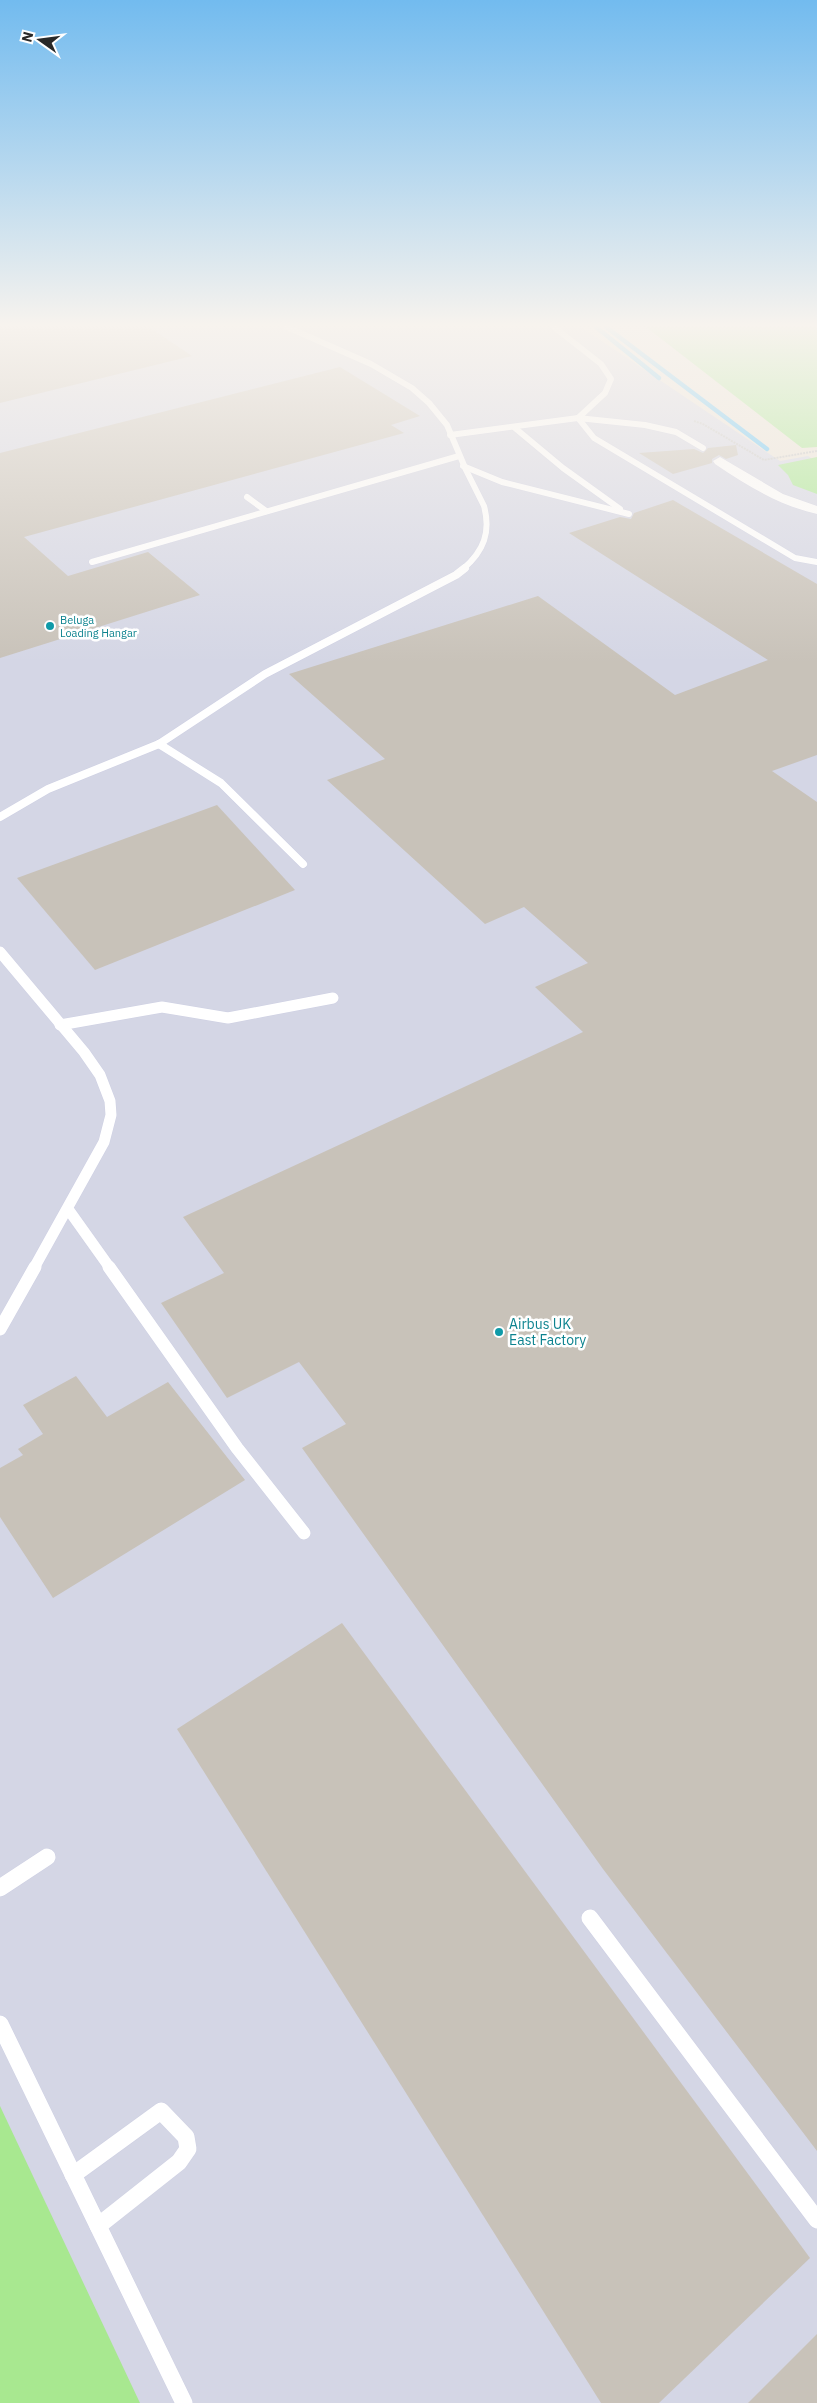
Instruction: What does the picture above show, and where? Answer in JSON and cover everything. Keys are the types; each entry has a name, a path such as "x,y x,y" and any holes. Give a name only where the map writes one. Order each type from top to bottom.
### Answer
{"street":[{"path":"720,460 754,483 792,504 817,510"}],"lane":[{"path":"0,817 20,802 48,789 159,744 265,674 426,592 468,566 484,547 488,523 481,496 463,466 452,439"},
{"path":"463,466 502,482 556,494 629,514 563,468 528,439"},
{"path":"596,439 795,558 817,562"},
{"path":"688,439 703,448"},
{"path":"92,562 459,456"},
{"path":"247,497 266,511"},
{"path":"159,744 221,782 302,864"},
{"path":"0,952 86,1053 99,1072 109,1092 111,1116 104,1143 0,1329"},
{"path":"60,1024 162,1007 228,1018 333,998"},
{"path":"68,1208 237,1448 304,1533"},
{"path":"0,1888 47,1857"},
{"path":"590,1918 817,2220"},
{"path":"0,2024 184,2403"},
{"path":"73,2175 161,2111 186,2136 188,2150 179,2162 98,2226"}],"shaded area":[{"path":"0,439 748,439 780,461 808,456 817,462 817,2403 0,2403"}],"green space":[{"path":"791,439 817,439 817,447 802,448"},
{"path":"817,457 817,494 793,485 788,475 778,465"},
{"path":"0,2106 140,2403 0,2403"}],"building":[{"path":"55,439 382,439 24,537 68,576 148,552 200,595 0,658 0,453"},
{"path":"736,445 738,455 726,459 719,455 712,459 712,463 673,474 639,453 694,449 703,453 708,448"},
{"name":"Airbus UK East Factory","path":"673,500 817,584 817,755 772,771 817,802 817,2151 603,1869 302,1448 346,1424 299,1362 227,1398 161,1303 224,1273 183,1217 583,1032 535,987 588,963 524,907 485,924 327,780 385,759 289,674 538,596 675,695 768,660 569,533 620,517 631,519 634,513"},
{"path":"217,805 295,890 95,970 17,878"},
{"path":"76,1376 107,1417 168,1382 245,1480 53,1598 0,1517 0,1468 23,1455 18,1449 43,1434 23,1405"},
{"path":"342,1623 810,2258 659,2403 601,2403 177,1729"},
{"path":"817,2334 817,2403 748,2403"}],"waterway":[{"path":"754,439 767,449"}],"place":[{"name":"Beluga Loading Hangar","path":"50,626"},
{"name":"Airbus UK East Factory","path":"499,1332"}]}
